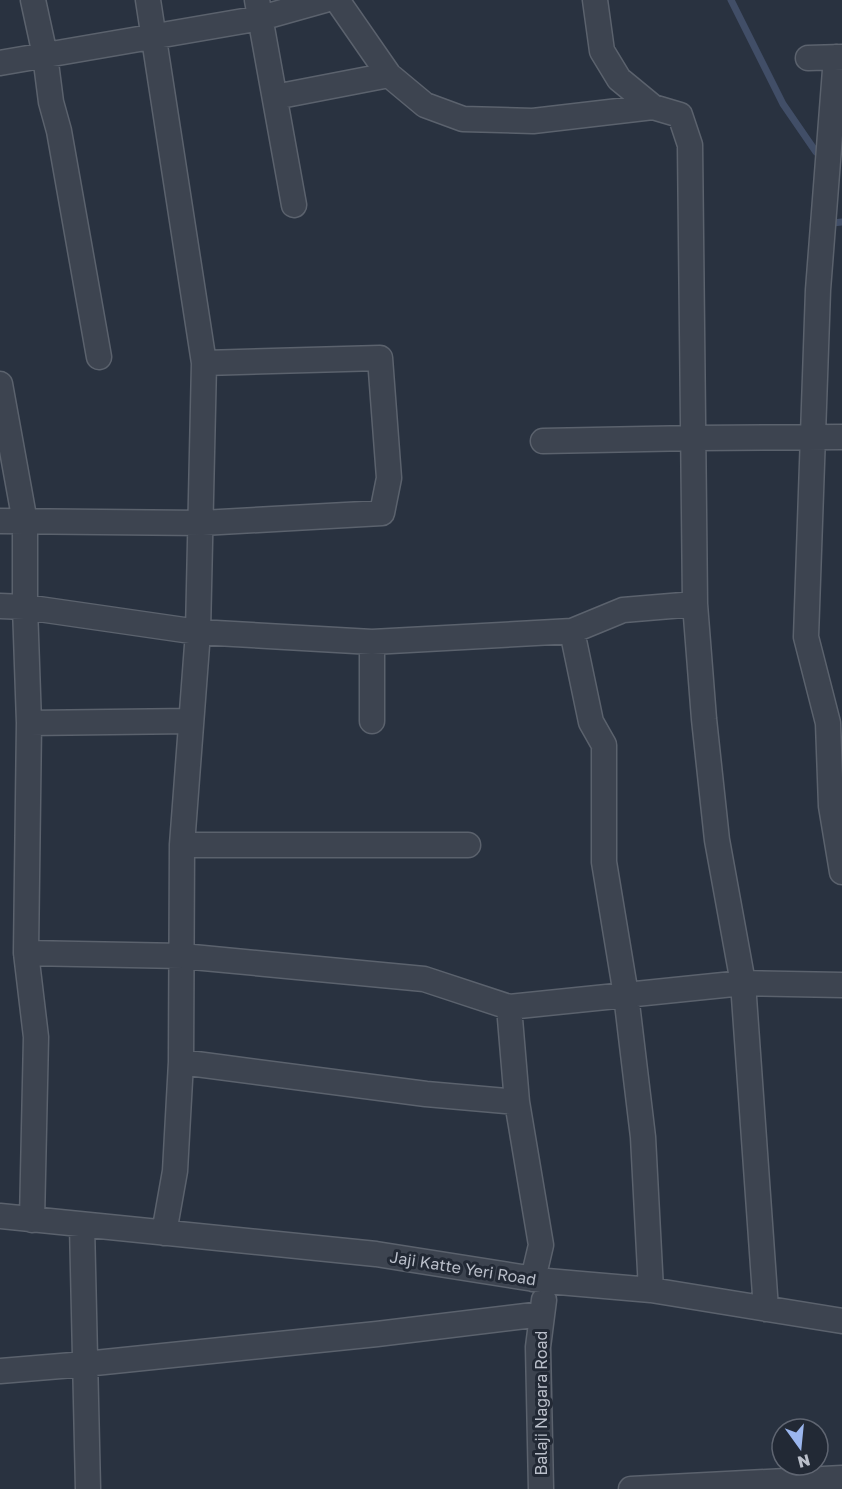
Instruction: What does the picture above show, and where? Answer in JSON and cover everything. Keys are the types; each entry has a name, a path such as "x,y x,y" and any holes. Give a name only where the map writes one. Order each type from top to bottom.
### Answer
{"street":[{"path":"33,0 45,55 51,102 59,131 99,357"},
{"path":"148,0 204,363 198,632 182,845 181,1062 175,1171 164,1233"},
{"path":"0,63 154,36 259,9 325,0"},
{"path":"337,0 389,75 425,105 463,119 532,121 653,107"},
{"path":"596,0 602,51 619,79 653,107 680,115 690,145 691,338 695,438 695,604 717,840 743,983 766,1309"},
{"path":"259,9 294,205"},
{"path":"808,58 839,57 818,290 806,637 828,723 831,806 842,872"},
{"path":"275,97 389,75"},
{"path":"0,521 202,523 381,513 389,478 380,358 204,363"},
{"path":"0,384 25,522 29,723 26,953 36,1037 32,1220"},
{"path":"543,441 842,437"},
{"path":"0,606 25,607 198,632 372,642 572,631 623,610 695,604"},
{"path":"572,631 591,722 604,745 604,862 626,995 643,1137 651,1290"},
{"path":"372,642 372,721"},
{"path":"29,723 191,721"},
{"path":"182,845 468,845"},
{"path":"26,953 182,956 424,979 509,1007 743,983 842,986"},
{"name":"Balaji Nagara Road","path":"509,1007 517,1102 541,1245 542,1314 538,1347 541,1489"},
{"path":"181,1062 426,1094 517,1102"},
{"name":"Jaji Katte Yeri Road","path":"0,1216 376,1254 540,1280 651,1290 842,1321"},
{"path":"82,1225 88,1489"},
{"path":"0,1371 85,1364 542,1314"},
{"path":"631,1489 842,1478"}],"waterway":[{"path":"731,0 783,104 816,152"},
{"path":"833,218 833,223 842,222"}]}
